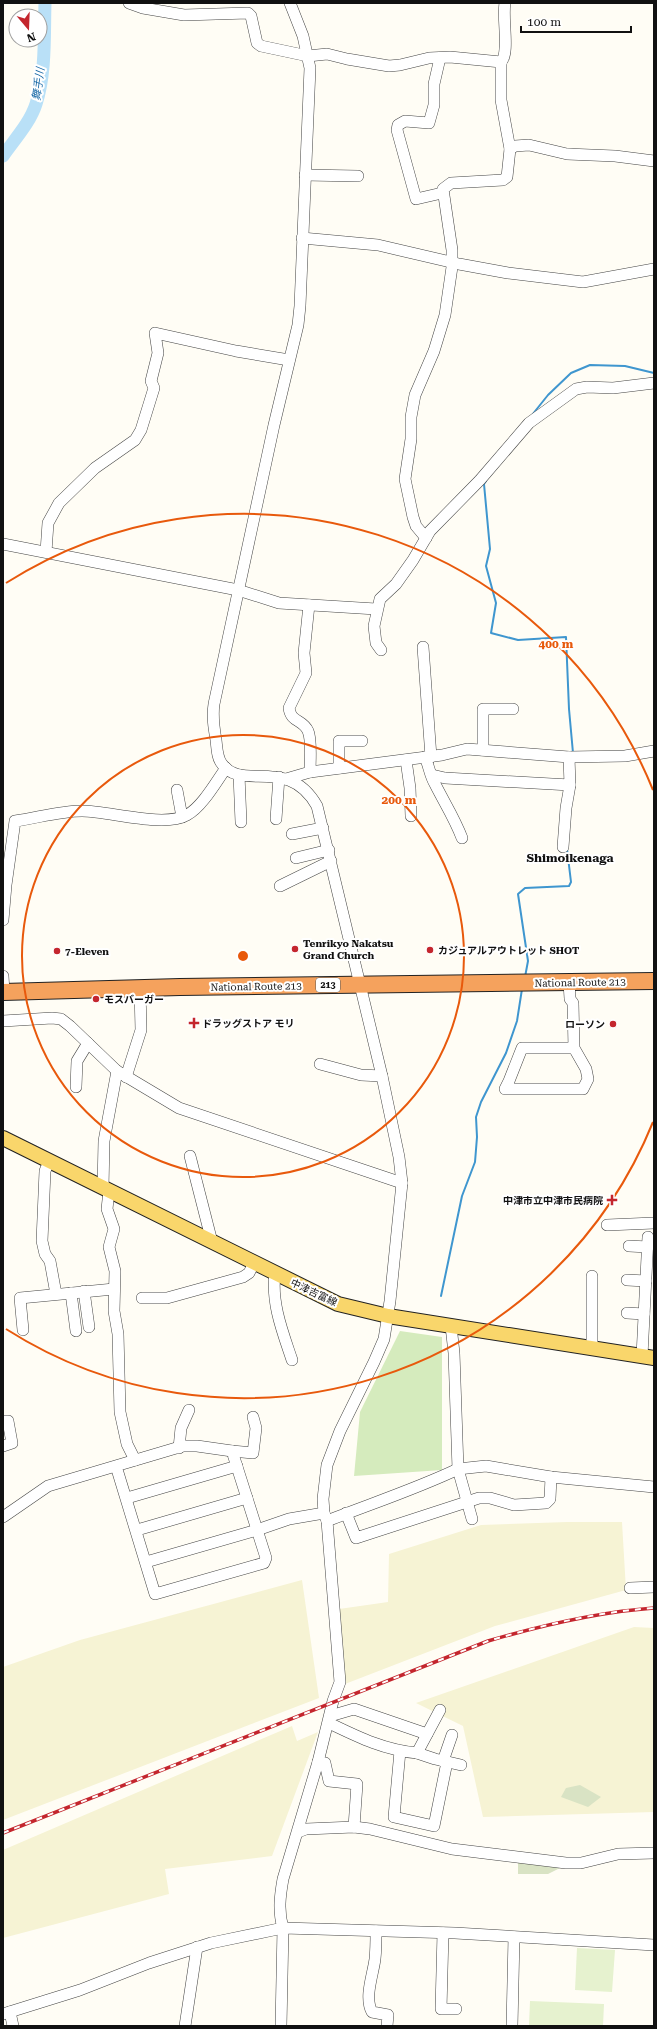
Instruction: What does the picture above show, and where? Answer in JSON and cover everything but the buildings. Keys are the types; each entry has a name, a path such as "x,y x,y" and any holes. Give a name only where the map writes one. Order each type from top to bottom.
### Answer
{"highway":[{"name":"National Route 213","path":"3,987 140,988 654,981"}],"main road":[{"name":"中津吉富線","path":"3,1138 338,1304 388,1316 648,1357"}],"street":[{"path":"129,3 143,8 184,15 248,13 251,16 257,43 261,46 308,56 327,54 347,60 389,66 440,58 459,57 502,62"},
{"path":"281,2026 283,1928 280,1917 280,1896 283,1879 330,1720 333,1701 340,1682 325,1517 325,1477 331,1451 379,1352 388,1316 402,1183 399,1157 382,1076 319,812 310,794 296,783 282,778 239,775 222,765 219,758 212,714 300,306 310,68 308,56 290,3"},
{"path":"426,538 416,526 405,479 411,439 411,417 415,395 434,351 445,315 452,263 452,250 442,193 444,186 450,183 505,179 508,175 510,150 501,100 502,62 506,54 503,19 505,3"},
{"path":"440,58 434,84 434,105 429,123 405,121 398,125 397,130 416,199 442,193"},
{"path":"510,150 515,146 529,144 567,154 627,157 654,161"},
{"path":"305,175 358,176"},
{"path":"302,238 378,245 452,263 508,273 583,282 654,269"},
{"path":"46,552 48,522 60,503 95,468 135,440 141,430 154,388 151,381 158,353 155,333 236,351 289,360"},
{"path":"381,650 376,643 374,635 376,609 380,600 396,584 413,560 430,531 480,480 529,423 543,411 576,389 613,388 654,382"},
{"path":"3,544 238,590 279,603 376,609"},
{"path":"309,605 304,653 306,673 289,708 292,718 305,726 309,733 310,772"},
{"path":"422,647 428,757 434,782 456,823 462,838"},
{"path":"483,750 483,710 512,709"},
{"path":"339,768 339,742 362,741"},
{"path":"282,778 310,772 428,757 467,749 569,757 625,756 654,751"},
{"path":"563,847 565,814 570,784 569,757"},
{"path":"406,760 410,788 411,816"},
{"path":"3,920 6,885 15,821 81,811 162,820 182,817 187,815 200,804 226,768"},
{"path":"239,775 240,822"},
{"path":"432,775 445,778 570,784"},
{"path":"276,820 282,778"},
{"path":"177,790 182,817"},
{"path":"292,834 323,828"},
{"path":"296,858 330,856"},
{"path":"280,886 330,856"},
{"path":"569,982 570,998 573,1003 574,1048 586,1069 588,1079 583,1089 505,1089 512,1076 522,1048 574,1048"},
{"path":"135,1460 126,1440 120,1412 118,1334 114,1311 114,1266 109,1247 114,1231 107,1209 104,1141 121,1074 141,1030 140,988"},
{"path":"3,1021 56,1018 70,1026 121,1074 185,1111 241,1128 402,1183"},
{"path":"76,1087 77,1061 88,1043"},
{"path":"320,1064 361,1075 382,1076"},
{"path":"190,1156 212,1242"},
{"path":"49,1160 45,1171 42,1241 45,1254 50,1261 56,1294"},
{"path":"607,1225 654,1223"},
{"path":"629,1246 648,1242 644,1314 648,1357"},
{"path":"142,1298 167,1298 243,1277 249,1273 254,1263"},
{"path":"275,1274 274,1287 278,1309 292,1360"},
{"path":"592,1276 592,1348"},
{"path":"627,1280 646,1281"},
{"path":"23,1330 20,1298 114,1288"},
{"path":"84,1291 89,1327"},
{"path":"71,1293 76,1331"},
{"path":"627,1313 644,1314"},
{"path":"451,1326 454,1353 458,1469 472,1519"},
{"path":"179,1448 181,1428 189,1410"},
{"path":"3,1517 48,1486 179,1448 197,1446 253,1454 256,1428 253,1417"},
{"path":"3,1421 8,1421 12,1443 3,1446"},
{"path":"116,1466 137,1530 155,1594 264,1563 266,1558 232,1451"},
{"path":"127,1498 237,1466"},
{"path":"146,1562 258,1530 289,1519 346,1514 432,1482 458,1469 486,1466 551,1477 654,1487"},
{"path":"346,1514 356,1538 479,1498 490,1498 514,1505 546,1503 550,1499 551,1477"},
{"path":"137,1530 247,1498"},
{"path":"630,1588 654,1588"},
{"path":"330,1720 354,1709 427,1734"},
{"path":"417,1753 440,1710"},
{"path":"330,1720 373,1744 400,1751 417,1753 445,1762 461,1765"},
{"path":"400,1751 394,1817 434,1826 445,1762 452,1735"},
{"path":"318,1762 325,1763 329,1781 357,1784 354,1827"},
{"path":"298,1832 306,1829 354,1827 370,1829 452,1850 566,1863 581,1863 618,1854 654,1853"},
{"path":"13,2026 7,2013 80,1990 149,1963 197,1947 283,1928 442,1933 654,1945"},
{"path":"376,1931 375,1958 371,1980 369,2006 372,2012 388,2015 387,2026"},
{"path":"442,1933 441,2009 456,2009"},
{"path":"512,2026 514,1937"},
{"path":"185,2026 197,1947"}],"shaded area":[{"path":"622,1522 626,1590 495,1626 345,1684 339,1609 388,1602 389,1554 481,1525"},
{"path":"302,1580 319,1698 3,1820 3,1667 80,1640"},
{"path":"634,1627 654,1628 654,1812 483,1817 463,1726 416,1703"},
{"path":"292,1726 297,1741 318,1732 272,1856 165,1869 169,1894 3,1938 3,1850"}],"green space":[{"path":"400,1331 442,1337 442,1470 354,1476 360,1412"},
{"path":"580,1785 601,1797 588,1807 561,1797 566,1788"},
{"path":"518,1861 561,1865 560,1868 548,1874 518,1874"},
{"path":"577,1948 615,1950 612,1992 575,1990"},
{"path":"530,2001 604,2004 603,2026 529,2026"}],"waterway":[{"name":"舞手川","path":"3,156 26,125 36,104 43,67 45,3"},
{"path":"532,415 548,395 571,373 590,365 625,366 654,373"},
{"path":"486,481 484,484 490,549 486,566 496,603 491,633 518,640 566,637 569,709 573,753"},
{"path":"525,977 528,961 518,894 525,888 569,886 571,882 567,849"},
{"path":"441,1296 462,1196 475,1162 477,1137 476,1117 481,1102 506,1053 517,1021 522,989"}],"railway":[{"path":"3,1833 488,1641 570,1620 654,1608"}],"place":[{"name":"Tenrikyo Nakatsu Grand Church","path":"295,949"},
{"name":"カジュアルアウトレット SHOT","path":"430,950"},
{"name":"7-Eleven","path":"57,951"},
{"name":"モスバーガー","path":"96,999"},
{"name":"ドラッグストア モリ","path":"194,1023"},
{"name":"ローソン","path":"613,1024"},
{"name":"中津市立中津市民病院","path":"612,1200"}],"district":[{"name":"Shimoikenaga","path":"570,858"}]}
